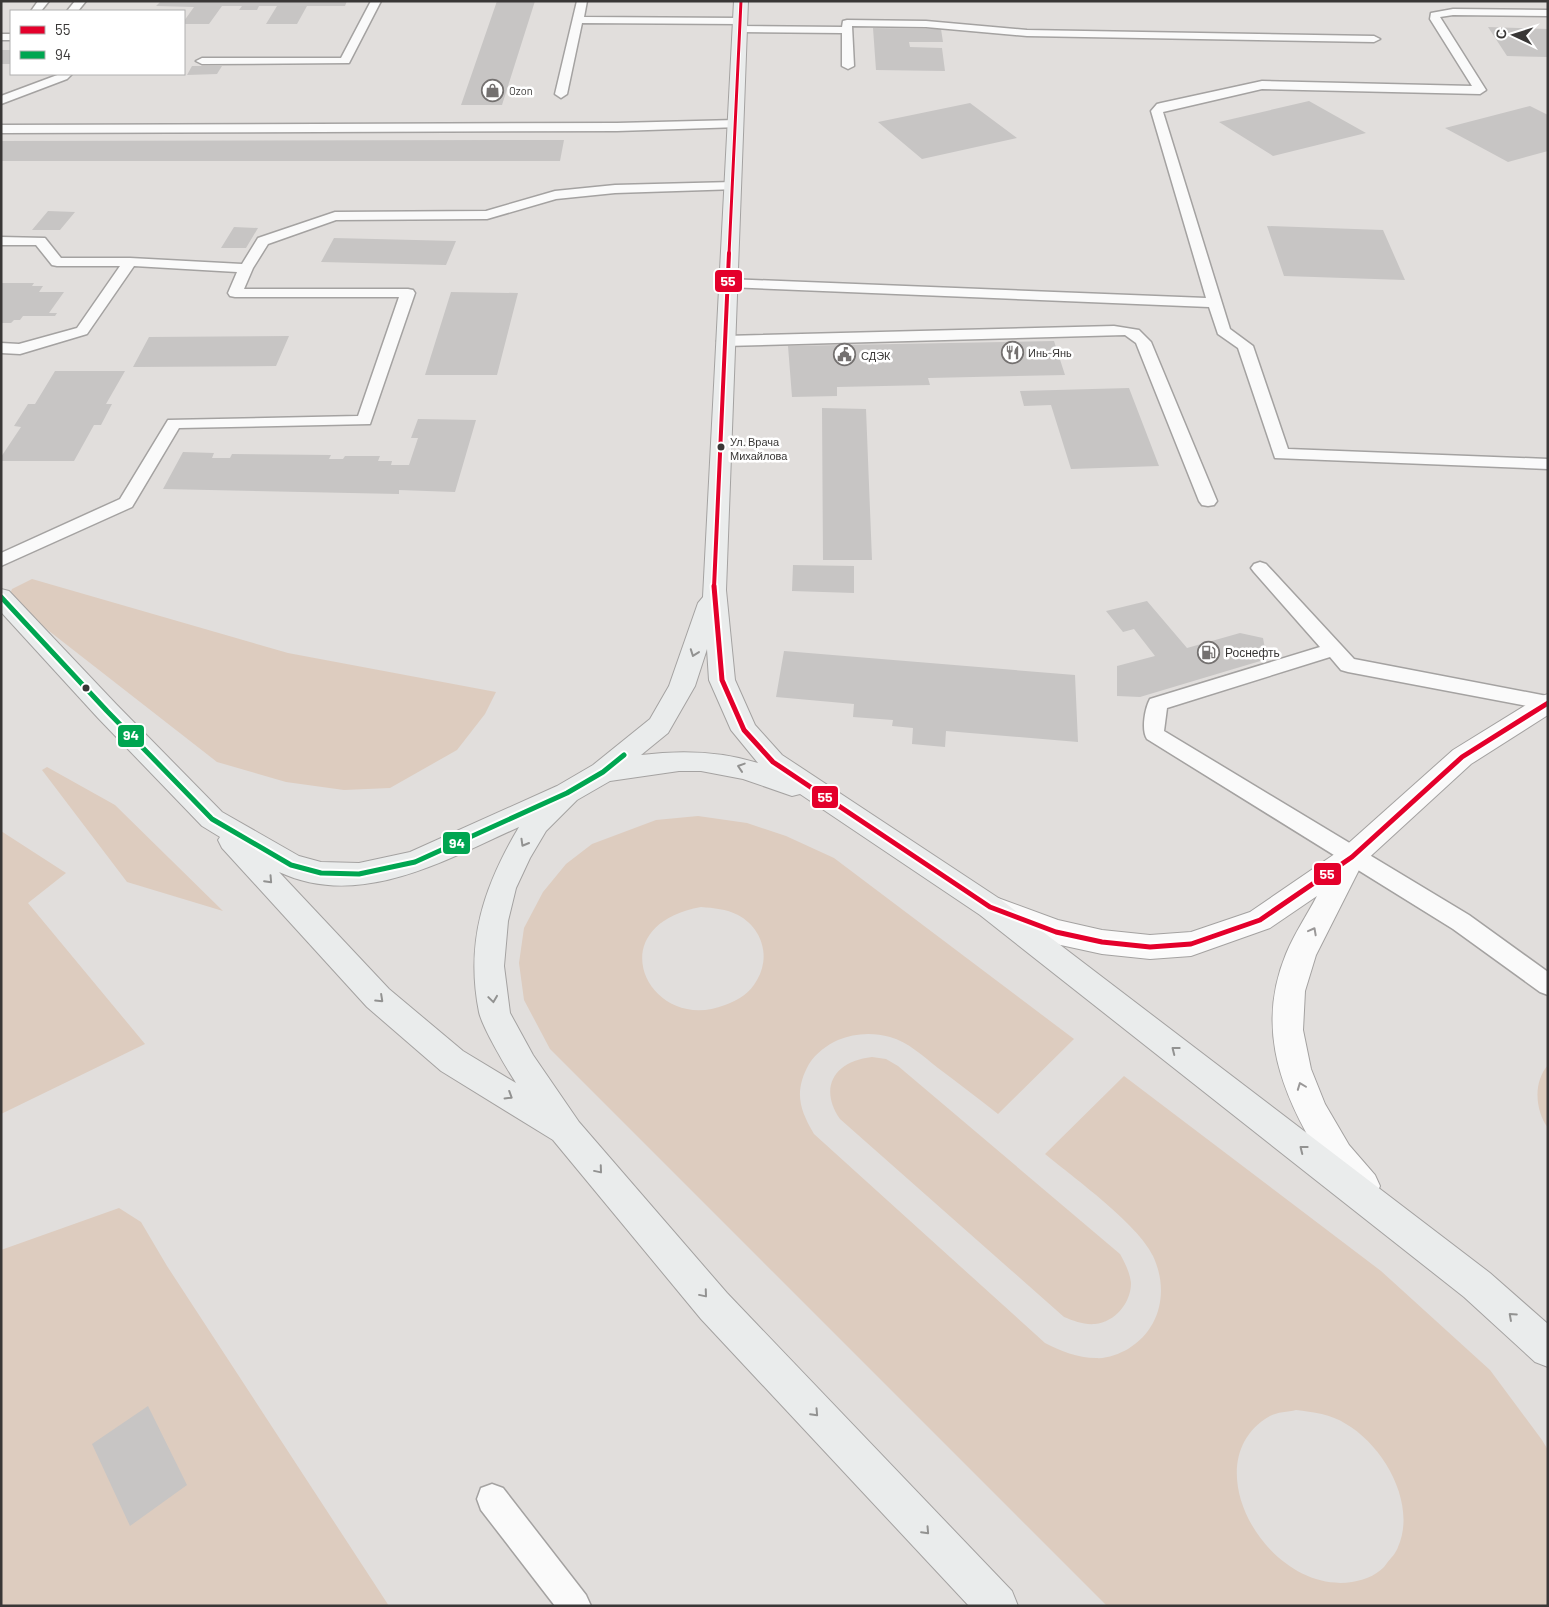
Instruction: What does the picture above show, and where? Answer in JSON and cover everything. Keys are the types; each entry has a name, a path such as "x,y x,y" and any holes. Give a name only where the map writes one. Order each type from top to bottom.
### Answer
{"main road":[{"path":"741,1 714,590 722,680 744,730 773,762 990,907 1477,1285 1548,1349"},
{"path":"212,819 291,865 321,873 359,874 415,862 566,793 604,772 659,726 682,686 714,590"},
{"path":"1,597 107,711 212,819 378,998 452,1061 567,1133"},
{"path":"604,772 646,763 686,760 731,764 777,779 850,812"},
{"path":"566,793 536,823 517,854 502,888 493,922 488,966 495,1014 522,1065 567,1133 714,1306 998,1606"}],"street":[{"path":"990,907 1056,932 1102,942 1150,947 1191,944 1260,920 1352,858 1462,757 1547,703"},
{"path":"1352,858 1301,954 1290,991 1287,1030 1295,1069 1311,1111 1337,1156 1386,1213"}],"lane":[{"path":"202,61 345,61 376,1"},
{"path":"560,94 582,1"},
{"path":"1548,13 1453,12 1435,15 1434,19 1480,90 1262,85 1161,107 1157,111 1223,331 1244,346 1281,454 1548,464"},
{"path":"578,20 847,30"},
{"path":"848,66 847,23 926,24 1027,33 1374,39"},
{"path":"1,100 65,75"},
{"path":"1,129 616,127 736,124"},
{"path":"1,560 126,502 174,423 364,421 408,293 235,293 246,268 263,241 335,216 487,215 555,195 614,189 733,186"},
{"path":"1,241 40,241 57,262 130,262 246,268"},
{"path":"1,348 20,349 82,331 130,262"},
{"path":"728,283 1214,303"},
{"path":"725,341 1114,330 1132,332 1139,336 1143,342 1208,501"},
{"path":"1260,568 1348,665 1547,703"},
{"path":"1334,650 1157,704 1154,734 1352,858 1462,922 1548,985"},
{"path":"492,1499 574,1606"}],"shaded area":[{"path":"32,579 288,653 496,692 485,714 457,750 390,788 344,790 286,782 217,762 8,599 12,589"},
{"path":"47,767 115,805 223,911 127,882 42,770"},
{"path":"698,816 747,823 786,836 834,858 1074,1039 998,1114 909,1046 897,1039 877,1034 850,1036 826,1047 809,1064 801,1083 800,1091 802,1108 814,1134 1045,1343 1082,1357 1100,1358 1112,1356 1121,1353 1139,1341 1155,1320 1159,1308 1161,1295 1158,1269 1145,1243 1120,1216 1045,1154 1124,1076 1381,1271 1490,1370 1548,1450 1548,1606 1107,1606 550,1049 524,1000 519,963 524,928 543,892 566,864 592,844 656,820","holes":["701,907 729,911 738,915 753,927 762,943 763,962 757,980 744,996 725,1005 698,1010 674,1005 656,992 645,974 642,954 650,935 669,918","1296,1410 1328,1416 1346,1424 1373,1446 1393,1478 1400,1495 1403,1530 1396,1551 1384,1567 1367,1578 1352,1582 1321,1580 1292,1568 1268,1547 1250,1521 1239,1492 1238,1463 1247,1437 1270,1416"]},
{"path":"1,831 66,873 28,903 145,1044 1,1114"},
{"path":"872,1057 886,1059 898,1066 1120,1254 1131,1283 1125,1304 1115,1315 1109,1320 1095,1324 1079,1322 1064,1317 840,1119 831,1096 831,1086 834,1078 848,1064"},
{"path":"1548,1065 1548,1128 1538,1105 1538,1088 1543,1072"},
{"path":"119,1208 141,1222 167,1266 389,1606 1,1606 1,1250"}],"building":[{"path":"161,1 347,1 345,6 307,6 297,24 266,24 277,6 259,6 257,10 239,10 242,6 222,6 209,24 185,24 185,20 194,7 156,6"},
{"path":"497,1 535,1 502,105 461,105"},
{"path":"1488,27 1548,29 1548,57 1507,56"},
{"path":"873,28 941,29 943,42 909,42 910,47 942,48 945,71 876,70"},
{"path":"1,50 10,50 10,64 1,64"},
{"path":"192,66 222,66 217,74 187,75"},
{"path":"1309,101 1366,133 1273,156 1219,122"},
{"path":"970,103 1017,138 922,159 878,122"},
{"path":"1530,106 1548,115 1548,151 1508,162 1445,128"},
{"path":"564,140 560,161 1,161 1,141"},
{"path":"48,211 75,212 60,230 32,230"},
{"path":"1267,226 1383,230 1405,280 1284,276"},
{"path":"234,227 258,228 246,248 221,248"},
{"path":"334,238 456,241 446,265 321,262"},
{"path":"1,283 34,283 32,286 43,286 39,292 64,292 49,313 57,313 55,316 23,316 20,320 14,320 11,323 1,323"},
{"path":"451,292 518,293 497,375 425,375"},
{"path":"289,336 276,366 133,367 149,337"},
{"path":"1054,341 1065,375 928,378 930,385 837,387 837,396 792,397 788,346"},
{"path":"55,371 125,371 106,404 112,404 101,425 94,425 74,461 1,461 1,457 21,427 14,426 28,404 35,404"},
{"path":"1129,388 1159,466 1071,469 1051,405 1024,406 1020,391"},
{"path":"822,408 866,409 872,560 823,560"},
{"path":"418,419 476,420 455,492 399,490 399,494 163,489 183,452 214,453 212,458 230,458 232,454 331,455 329,459 343,459 345,456 380,456 378,461 392,461 391,465 409,465 418,438 411,438"},
{"path":"793,565 854,566 854,593 792,591"},
{"name":"Роснефть","path":"1147,601 1187,648 1240,633 1263,638 1267,659 1140,697 1117,696 1117,666 1155,656 1134,629 1123,632 1106,611"},
{"path":"784,651 1075,675 1078,742 946,731 945,747 912,744 913,728 892,726 893,720 853,717 854,704 776,697"},
{"path":"148,1406 187,1485 130,1526 92,1444"}],"transit line":[{"name":"55","path":"741,1 714,590 722,680 744,730 773,762 990,907 1056,932 1102,942 1150,947 1191,944 1260,920 1352,857 1462,757 1548,703"},
{"name":"94","path":"1,597 107,711 212,819 291,865 321,873 359,874 415,862 567,793 603,772 624,755"}],"place":[{"name":"Ozon","path":"493,90"},
{"name":"Инь-Янь","path":"1012,352"},
{"name":"СДЭК","path":"845,355"},
{"name":"Ул. Врача Михайлова","path":"721,447"},
{"name":"Роснефть","path":"1209,652"}]}
